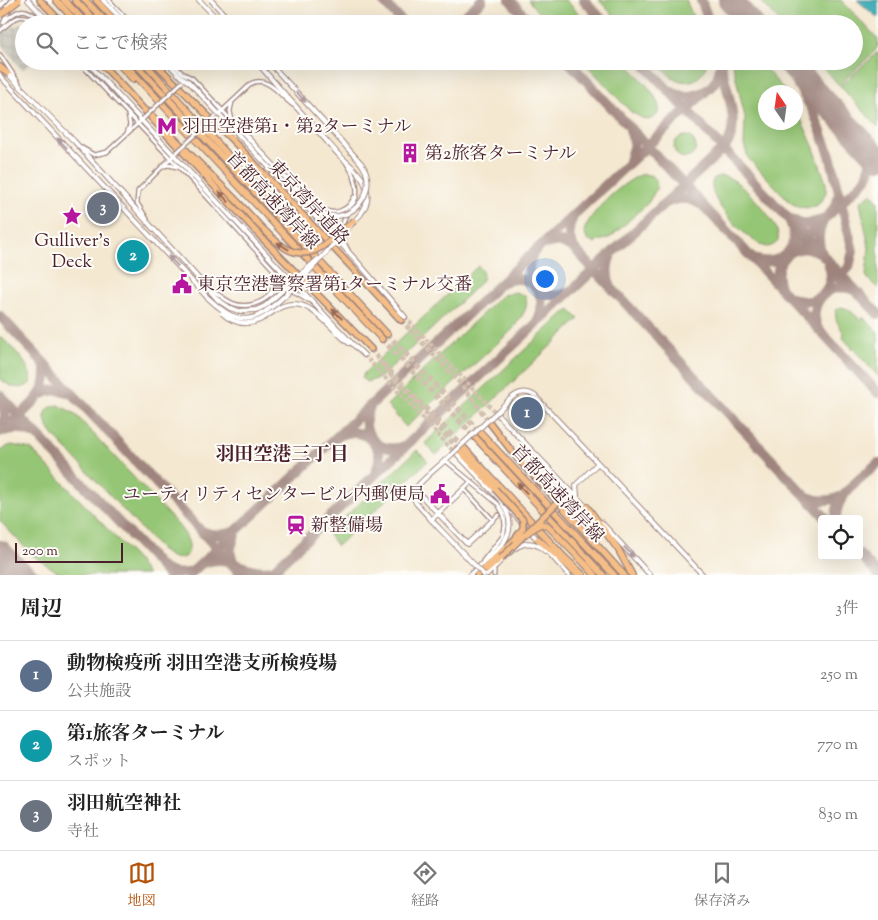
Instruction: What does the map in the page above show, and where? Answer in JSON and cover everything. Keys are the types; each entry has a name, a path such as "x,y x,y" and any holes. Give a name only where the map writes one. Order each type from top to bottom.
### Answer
{"highway":[{"path":"0,14 20,0"},
{"path":"40,0 54,15"},
{"path":"56,0 70,15"},
{"path":"64,0 78,15"},
{"path":"75,0 89,15"},
{"path":"85,0 100,15"},
{"path":"96,0 110,15"},
{"path":"0,66 7,74"},
{"path":"107,70 263,239 370,349"},
{"path":"125,70 150,95 159,101"},
{"name":"首都高速湾岸線","path":"130,70 382,339"},
{"name":"首都高速湾岸線","path":"141,70 387,334"},
{"path":"151,70 269,201 285,224"},
{"name":"東京湾岸道路","path":"162,70 245,153 403,318"},
{"path":"136,103 155,118 277,244 292,252 309,252 320,248 354,221"},
{"path":"490,423 516,458 624,575"},
{"name":"首都高速湾岸線","path":"480,432 614,575"},
{"name":"首都高速湾岸線","path":"475,437 603,575"},
{"path":"460,451 523,520 523,528 484,575"},
{"path":"460,451 583,575"},
{"path":"527,533 558,502"},
{"path":"515,539 554,503 558,502"},
{"path":"587,507 618,549 632,575"},
{"path":"477,575 527,533 538,525 546,524 595,575"},
{"path":"538,539 578,575"}],"street":[{"path":"0,6 6,0"},
{"path":"0,14 12,0"},
{"path":"0,30 11,10 12,0"},
{"path":"28,0 42,15"},
{"path":"102,0 117,15"},
{"path":"109,0 123,15"},
{"path":"199,0 213,15"},
{"path":"211,0 225,15"},
{"path":"3,23 14,12 24,10 34,15"},
{"path":"0,30 15,18"},
{"path":"0,55 24,90"},
{"path":"87,70 127,112 141,121"},
{"path":"0,76 228,318 243,324 259,322 280,307 290,304 306,307 316,312 345,340 362,353 173,156 94,70"},
{"path":"174,70 219,113 356,260 403,318"},
{"path":"179,70 192,78 219,113 234,123 315,210 324,215 334,217 344,215 354,209 367,192 368,181 366,171 361,163 276,70"},
{"path":"216,305 229,315 238,318 250,318 269,310 360,215 367,201 367,189 357,172 264,70"},
{"path":"7,74 74,141 218,300 230,308 239,311 256,310 265,306 324,254"},
{"path":"74,141 91,154 103,154 184,81"},
{"path":"148,222 138,203 138,191 161,167 252,83 261,81 269,83 285,100 298,109"},
{"path":"233,100 230,111 234,123"},
{"path":"126,134 130,125 127,112"},
{"path":"173,156 180,168 275,272 277,277 275,287 265,299"},
{"path":"345,161 354,176 356,192 355,200 343,220 342,226 344,242 356,260"},
{"path":"161,167 170,165 180,168"},
{"path":"290,183 326,212 338,212 348,206 356,192"},
{"path":"199,278 223,299 236,305 249,305 265,299 276,292 294,291 316,306"},
{"path":"569,575 540,545 528,543 516,548 494,569 484,575 414,500 415,489 516,394 525,392 538,398 703,575"},
{"path":"499,416 566,484 650,575"},
{"path":"460,451 499,499 538,539 557,562"},
{"path":"445,460 498,504 504,515 503,536 470,575"},
{"path":"566,484 572,484 597,462"},
{"path":"578,497 576,485 597,462"},
{"path":"432,520 471,482"},
{"path":"415,489 467,544 499,515"},
{"path":"464,489 492,520"},
{"path":"483,561 488,559 500,546 509,532 508,514 499,499"},
{"path":"494,569 494,575"}],"shaded area":[{"path":"13,25 15,27 15,61 0,42 1,35"}],"green space":[{"path":"528,0 566,0 580,15 540,15"},
{"path":"599,0 686,0 692,15 613,15"},
{"path":"760,0 841,0 855,15 774,15"},
{"path":"863,23 878,39 878,46 863,62"},
{"path":"878,52 878,127 840,86 858,70 863,70 863,65"},
{"path":"591,70 633,70 644,82 657,101 659,110 656,116 646,120 631,112"},
{"path":"664,70 704,70 700,76 691,81 680,81"},
{"path":"734,70 767,70 780,85 758,85 758,130 803,130 803,124 826,183 826,192 822,201 816,206 809,208 799,207 791,203 748,158 744,145 745,117"},
{"path":"825,70 855,70 839,85"},
{"path":"681,136 689,136 696,143 696,151 689,158 681,158 674,151 674,143"},
{"path":"644,174 653,176 656,180 657,188 648,203 611,237 594,243 587,240 584,231 600,206 618,189"},
{"path":"720,176 728,177 735,181 759,204 775,226 778,236 776,243 767,247 759,244 739,229 729,218 714,196 712,186 714,178"},
{"path":"872,193 878,202 878,289 866,275 869,248 860,202"},
{"path":"478,266 483,276 478,285 380,378 366,382 362,378 364,373"},
{"path":"516,292 525,296 526,305 524,313 513,329 406,427 387,405 502,295"},
{"path":"841,307 848,309 860,319 863,317 878,332 878,376 843,338 844,333 836,319 836,310"},
{"path":"570,310 579,319 436,455 425,443 563,314"},
{"path":"0,336 20,356 28,368 31,382 24,387 20,388 7,384 0,379"},
{"path":"59,405 75,414 178,525 189,543 187,555 176,558 169,556 159,548 56,438 46,424 45,414 47,410"},
{"path":"12,445 31,449 136,559 147,575 62,575 32,555 0,521 0,452"},
{"path":"417,450 428,461 337,546 329,535 330,531"}],"water":[{"path":"857,0 878,0 878,18"}],"taxiway":[{"path":"382,0 396,15"},
{"path":"466,15 482,0"},
{"path":"510,0 524,15"},
{"path":"584,0 598,15"},
{"path":"701,0 707,15"},
{"path":"576,70 878,393"},
{"path":"649,70 878,314"},
{"path":"671,91 687,96 703,92 715,82 719,70"},
{"path":"268,575 726,146 731,137 733,127 731,105 722,70"},
{"path":"789,70 813,111 830,155 839,192 837,203 830,214"},
{"path":"189,575 706,91"},
{"path":"629,161 634,144 630,130"},
{"path":"802,241 866,179 870,160 863,142"},
{"path":"839,279 849,267 853,251 840,198"},
{"path":"666,203 683,199 692,200 700,204"},
{"path":"573,217 569,232 574,248 823,515"},
{"path":"791,220 807,224 822,220"},
{"path":"754,259 772,261 786,254 793,240 790,222"},
{"path":"822,253 819,237 823,222"},
{"path":"544,244 559,241 574,248"},
{"path":"780,287 778,269 786,255 801,249 819,252"},
{"path":"533,254 529,272 535,287 549,295 567,293"},
{"path":"611,255 607,271 611,287"},
{"path":"790,297 799,301 807,301 822,295 830,281 828,263"},
{"path":"503,282 522,279 535,287 541,302 538,320"},
{"path":"817,326 816,308 824,295 830,290 838,288 856,291"},
{"path":"0,316 242,575"},
{"path":"0,432 25,411 40,394 46,375 44,365"},
{"path":"40,395 56,390 72,394"},
{"path":"0,395 168,575"},
{"path":"0,431 5,416 2,399"},
{"path":"370,407 366,416 366,425 372,439 386,448 404,446"},
{"path":"3,431 18,428 35,434"},
{"path":"341,435 358,433 372,441 377,447 379,454 376,471"},
{"path":"836,515 840,502 845,494 878,463"},
{"path":"808,497 826,500 844,495"},
{"path":"202,531 218,535 234,532"},
{"path":"234,565 230,551 235,534"},
{"path":"0,549 36,575"},
{"path":"863,558 878,574"},
{"path":"204,563 222,560 262,571 272,570"},
{"path":"164,569 179,574 195,570"},
{"path":"0,571 2,575"}],"runway":[{"path":"730,0 744,15"},
{"path":"795,70 878,158"},
{"path":"0,552 22,575"}],"tunnel":[{"path":"405,317 498,415"},
{"path":"401,320 462,385 490,423"},
{"path":"387,334 480,432"},
{"path":"382,339 475,437"},
{"path":"371,349 390,374 460,451"},
{"path":"364,355 455,453"},
{"path":"383,364 464,448"}],"place":[{"name":"羽田空港第1・第2ターミナル","path":"167,126"},
{"name":"第2旅客ターミナル","path":"410,153"},
{"name":"羽田航空神社","path":"103,208"},
{"name":"Gulliver's Deck","path":"72,216"},
{"name":"第1旅客ターミナル","path":"133,256"},
{"name":"東京空港警察署第1ターミナル交番","path":"182,284"},
{"name":"動物検疫所 羽田空港支所検疫場","path":"527,413"},
{"name":"ユーティリティセンタービル内郵便局","path":"440,494"},
{"name":"新整備場","path":"296,525"}],"district":[{"name":"羽田空港三丁目","path":"282,453"}]}
